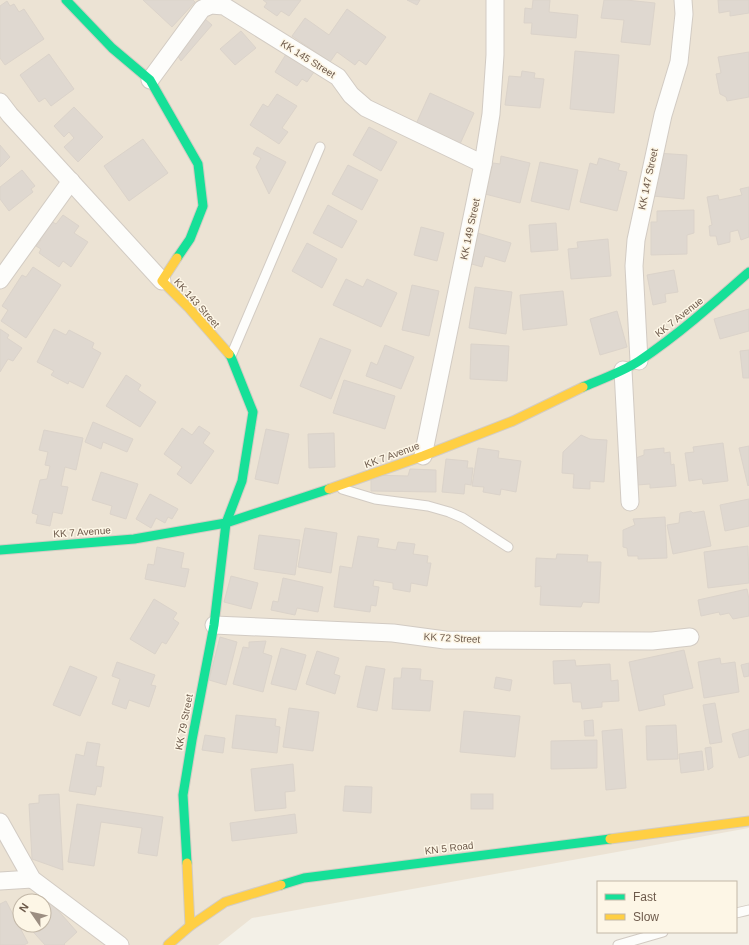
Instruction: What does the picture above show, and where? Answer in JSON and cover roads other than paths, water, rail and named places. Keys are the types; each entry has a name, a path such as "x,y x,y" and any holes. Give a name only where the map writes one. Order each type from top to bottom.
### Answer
{"street":[{"name":"KK 143 Street","path":"66,0 112,48 150,80 198,164 203,206 190,239 162,281 231,357 252,412 242,481 226,523"},
{"name":"KK 149 Street","path":"423,456 483,164 491,114 495,55 496,0"},
{"name":"KK 147 Street","path":"639,361 634,266 636,240 663,115 679,62 684,14 683,0"},
{"name":"KK 145 Street","path":"150,80 202,9 211,3 224,6 338,77 350,95 366,108 483,164"},
{"path":"0,102 10,115 162,281"},
{"path":"0,280 71,181"},
{"name":"KK 7 Avenue","path":"0,550 134,539 226,523 423,456 513,421 623,370 639,361 695,319 749,272"},
{"path":"623,370 630,502"},
{"name":"KK 79 Street","path":"190,926 183,795 214,625 226,523"},
{"name":"KK 72 Street","path":"214,625 393,633 445,640 652,641 690,637"},
{"name":"KN 5 Road","path":"168,945 190,926 225,902 304,878 749,821"},
{"path":"0,822 32,879 120,945"},
{"path":"0,881 32,879"}],"lane":[{"path":"231,357 320,147"},
{"path":"335,487 375,498 428,506 449,512 463,518 508,547"},
{"path":"737,913 749,910"},
{"path":"618,945 660,933"}]}
